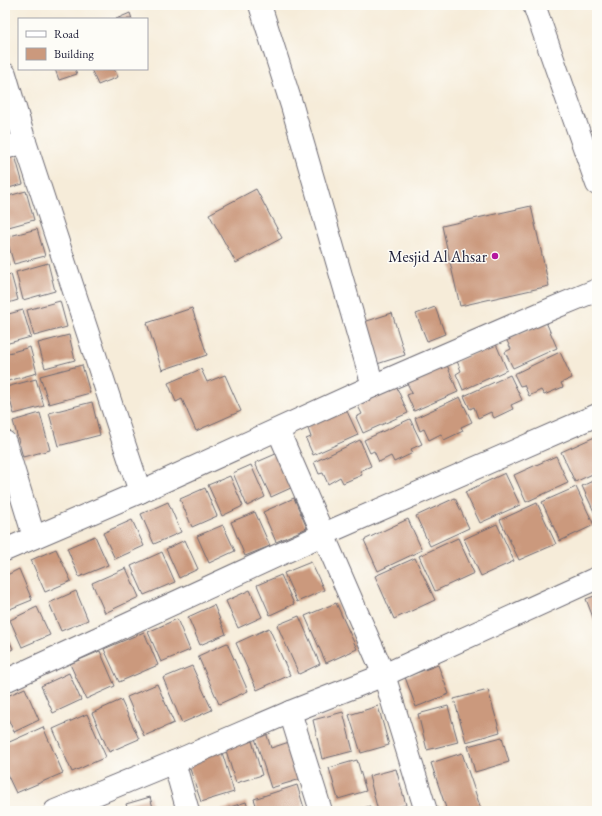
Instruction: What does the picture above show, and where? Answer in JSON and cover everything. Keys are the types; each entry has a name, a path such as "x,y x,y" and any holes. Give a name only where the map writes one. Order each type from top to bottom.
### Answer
{"street":[{"path":"260,5 292,106 373,386"},
{"path":"534,5 597,184"},
{"path":"5,74 15,145 140,492"},
{"path":"5,550 140,492 373,386 597,290"},
{"path":"5,682 324,534 597,415"},
{"path":"278,430 384,674 426,811"},
{"path":"5,442 34,537"},
{"path":"55,811 384,674 597,578"},
{"path":"290,712 321,811"},
{"path":"174,762 188,811"}],"building":[{"path":"130,13 132,18 118,18"},
{"path":"55,70 75,70 77,74 59,80"},
{"path":"91,70 114,70 118,77 98,85"},
{"path":"14,152 23,184 5,189 5,154"},
{"path":"256,189 282,238 236,263 209,214"},
{"path":"26,191 34,220 5,228 5,197"},
{"name":"Mesjid Al Ahsar","path":"531,206 549,286 460,306 442,226"},
{"path":"37,229 45,256 14,264 6,237"},
{"path":"5,251 9,265 5,266"},
{"path":"48,263 55,291 23,300 16,272"},
{"path":"11,274 18,300 5,304 5,276"},
{"path":"60,301 67,327 34,336 27,310"},
{"path":"435,307 445,334 427,341 416,314"},
{"path":"192,308 207,355 162,370 147,323"},
{"path":"23,310 31,337 5,344 5,315"},
{"path":"392,313 405,355 377,364 364,322"},
{"path":"546,322 557,348 513,368 505,352 511,349 506,339"},
{"path":"69,335 75,360 45,368 38,343"},
{"path":"496,344 507,370 463,390 456,374 461,371 457,361"},
{"path":"30,347 37,373 8,381 5,368 5,354"},
{"path":"560,352 572,378 561,383 563,387 544,395 541,390 529,396 524,385 520,386 514,374"},
{"path":"82,365 90,393 49,404 40,376"},
{"path":"447,365 458,392 414,411 407,395 412,393 407,383"},
{"path":"201,369 207,382 225,375 241,411 196,431 182,399 176,402 168,383"},
{"path":"510,375 522,400 511,405 513,409 494,418 491,412 478,418 474,407 470,409 464,396"},
{"path":"36,379 44,406 14,414 6,387"},
{"path":"396,386 408,413 363,433 356,417 362,414 357,404"},
{"path":"460,397 472,422 461,427 463,431 444,440 441,434 429,440 424,429 420,431 415,418"},
{"path":"92,402 100,435 58,446 49,413"},
{"path":"346,409 358,435 313,455 306,439 311,437 307,426"},
{"path":"40,413 50,450 23,457 13,421"},
{"path":"410,419 422,444 411,449 413,453 394,462 391,456 379,462 374,451 370,453 364,440"},
{"path":"597,436 597,472 575,482 561,452"},
{"path":"360,440 371,466 360,471 362,475 343,483 340,477 328,484 323,473 319,474 314,462"},
{"path":"278,453 293,487 271,497 255,463"},
{"path":"556,456 568,483 526,502 514,475"},
{"path":"251,465 265,497 247,506 233,473"},
{"path":"505,473 520,505 480,523 465,492"},
{"path":"230,476 243,506 222,516 208,485"},
{"path":"597,479 597,518 582,486"},
{"path":"576,487 594,525 560,541 542,502"},
{"path":"205,488 217,516 192,527 180,499"},
{"path":"294,498 307,528 276,542 263,512"},
{"path":"455,498 469,528 430,546 416,516"},
{"path":"168,502 181,532 154,544 141,514"},
{"path":"537,503 556,544 519,560 500,520"},
{"path":"255,512 270,546 245,556 231,522"},
{"path":"408,519 422,550 378,571 364,540"},
{"path":"132,520 144,546 115,559 103,533"},
{"path":"497,524 514,561 481,576 464,539"},
{"path":"223,525 235,551 209,563 197,536"},
{"path":"95,536 108,565 79,577 67,548"},
{"path":"458,538 474,573 435,591 419,556"},
{"path":"185,540 198,569 179,578 166,549"},
{"path":"56,549 71,581 45,592 31,560"},
{"path":"162,552 175,582 144,595 131,566"},
{"path":"415,558 435,600 394,619 375,576"},
{"path":"311,562 324,590 297,602 284,573"},
{"path":"126,568 139,597 105,613 92,583"},
{"path":"19,569 32,600 5,611 5,576"},
{"path":"281,575 294,604 270,615 257,585"},
{"path":"250,590 262,617 238,628 226,601"},
{"path":"76,591 88,620 61,631 49,603"},
{"path":"597,595 597,628 586,599"},
{"path":"336,603 357,649 326,663 305,616"},
{"path":"214,605 226,634 200,645 188,617"},
{"path":"37,607 50,635 22,647 10,620"},
{"path":"299,616 320,664 299,674 277,625"},
{"path":"177,619 190,650 161,662 148,632"},
{"path":"269,628 290,675 257,690 236,643"},
{"path":"5,630 13,649 5,653"},
{"path":"144,632 158,665 119,682 104,649"},
{"path":"227,643 248,691 219,704 198,656"},
{"path":"100,651 115,686 86,699 70,664"},
{"path":"438,665 449,694 416,707 405,677"},
{"path":"192,666 212,710 182,723 163,678"},
{"path":"69,673 81,700 53,713 41,686"},
{"path":"157,684 174,723 144,736 127,697"},
{"path":"25,688 39,720 14,732 5,712 5,697"},
{"path":"488,690 500,732 466,742 454,699"},
{"path":"121,700 139,739 109,752 92,713"},
{"path":"378,706 389,745 361,753 349,715"},
{"path":"448,706 458,742 427,750 418,714"},
{"path":"343,712 353,751 322,759 313,720"},
{"path":"87,714 106,757 72,772 53,729"},
{"path":"43,727 63,773 16,793 5,770 5,744"},
{"path":"265,729 271,748 292,741 304,778 271,788 253,732"},
{"path":"502,737 509,762 475,772 468,746"},
{"path":"252,741 262,775 236,783 224,744 241,744"},
{"path":"221,749 234,792 201,802 187,760"},
{"path":"462,753 481,809 476,811 447,811 431,763"},
{"path":"357,760 366,791 338,799 329,768"},
{"path":"396,769 406,805 385,811 378,811 369,776"},
{"path":"297,785 305,811 258,811 254,799"},
{"path":"150,797 154,811 128,811 126,804"},
{"path":"246,802 249,811 218,811"},
{"path":"370,806 371,811 354,811"}],"place":[{"name":"Mesjid Al Ahsar","path":"495,256"}]}
